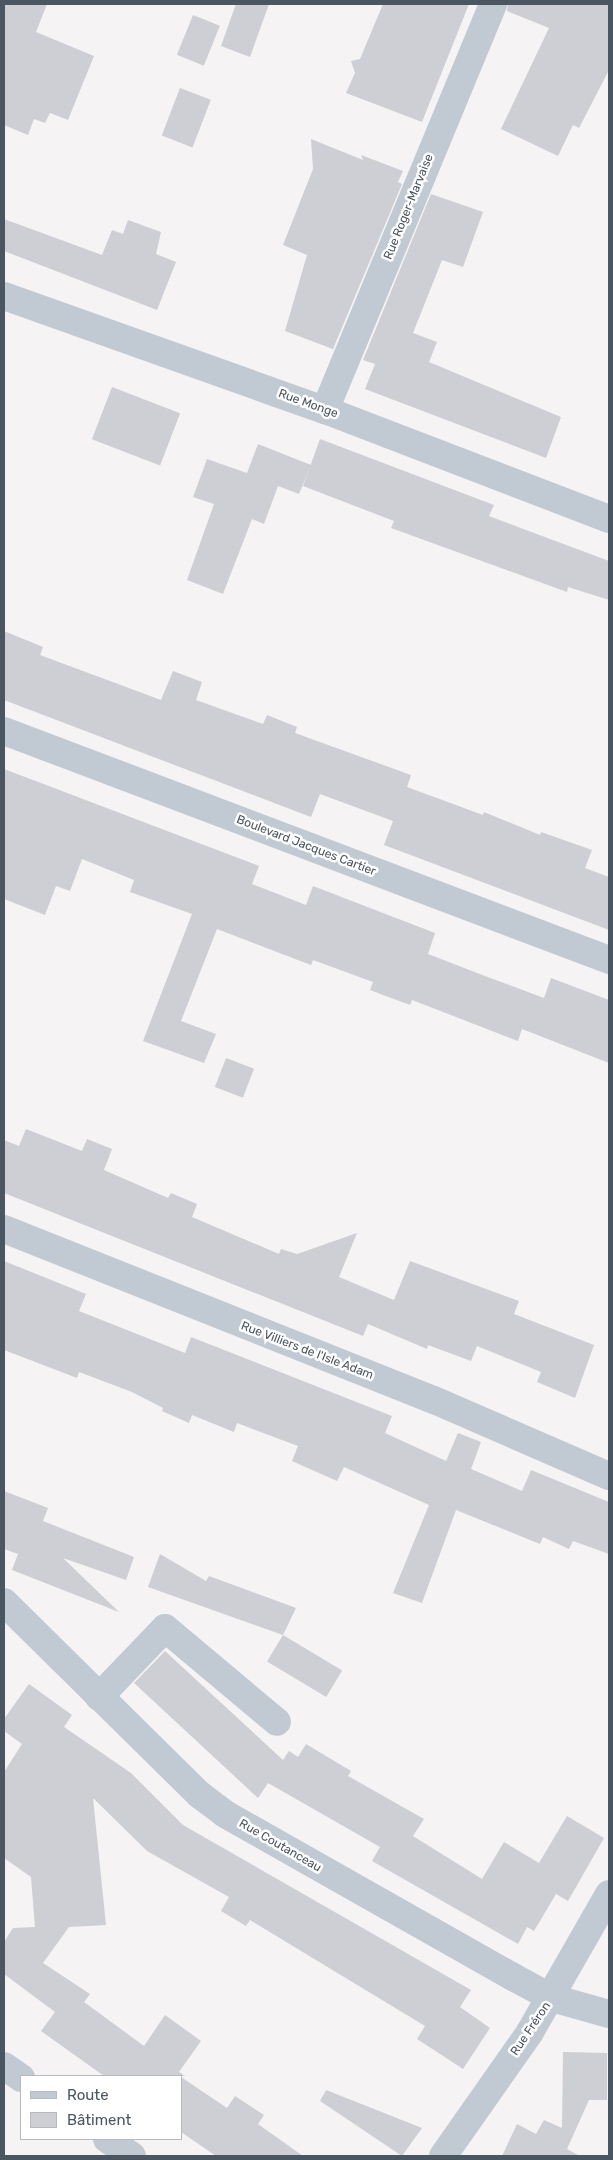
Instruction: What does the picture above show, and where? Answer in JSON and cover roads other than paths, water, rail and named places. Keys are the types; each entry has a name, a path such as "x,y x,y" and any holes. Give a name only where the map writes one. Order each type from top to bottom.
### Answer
{"street":[{"name":"Rue Roger-Marvaise","path":"325,410 493,4"},
{"name":"Rue Monge","path":"4,296 325,410 609,519"},
{"name":"Boulevard Jacques Cartier","path":"4,731 609,960"},
{"name":"Rue Villiers de l'Isle Adam","path":"4,1229 434,1400 609,1476"},
{"name":"Rue Coutanceau","path":"4,1602 200,1795 224,1814 552,1998 609,2014"},
{"path":"99,1697 165,1628 277,1722"},
{"name":"Rue Fréron","path":"443,2156 552,1998 609,1894"},
{"path":"4,2066 20,2077"},
{"path":"108,2140 132,2156"}]}
